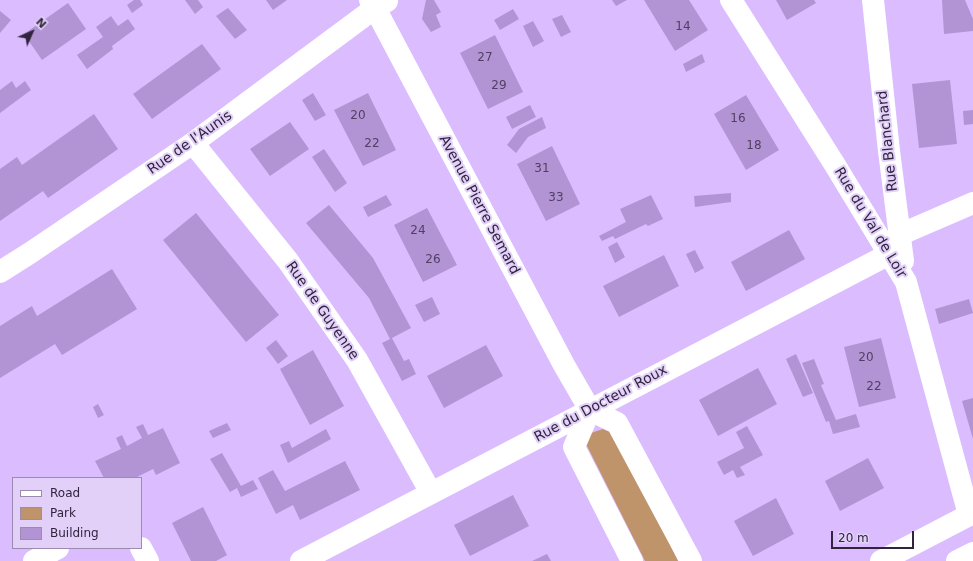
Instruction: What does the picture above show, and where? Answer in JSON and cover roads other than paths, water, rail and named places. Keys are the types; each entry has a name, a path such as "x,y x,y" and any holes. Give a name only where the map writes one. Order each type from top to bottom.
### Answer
{"street":[{"name":"Rue du Val de Loir","path":"731,0 835,165 896,246 971,514"},
{"name":"Rue Blanchard","path":"873,0 888,143 896,246"},
{"name":"Rue de l'Aunis","path":"0,272 193,143 378,3"},
{"name":"Avenue Pierre Semard","path":"378,3 553,344 590,410"},
{"name":"Rue de Guyenne","path":"193,143 288,261 357,360 431,493"},
{"name":"Rue du Docteur Roux","path":"301,561 590,410 896,246 973,203"},
{"path":"632,561 574,447 590,410 617,423 691,561"},
{"path":"881,561 971,514"},
{"path":"34,561 56,549"},
{"path":"142,549 148,561"},
{"path":"957,561 973,553"}]}
